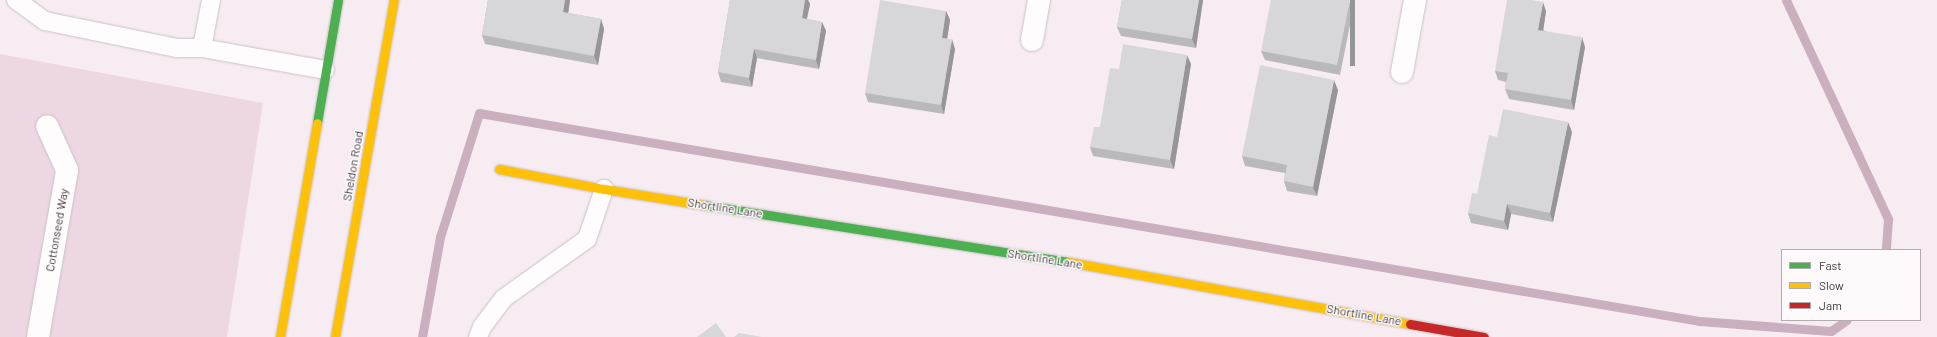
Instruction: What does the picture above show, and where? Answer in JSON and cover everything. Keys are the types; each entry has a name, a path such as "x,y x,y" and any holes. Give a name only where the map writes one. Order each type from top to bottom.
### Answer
{"street":[{"path":"280,337 338,0"},
{"name":"Sheldon Road","path":"335,337 394,0"},
{"path":"1032,40 1039,0"},
{"path":"1402,72 1415,0"},
{"name":"Cottonseed Way","path":"38,337 67,170 47,126"},
{"name":"Shortline Lane","path":"499,169 604,189 1068,262 1484,337"}],"lane":[{"path":"16,0 45,21 177,48 202,48 325,70"},
{"path":"202,48 211,0"},
{"path":"478,337 482,327 504,298 587,240 604,189"}],"shaded area":[{"path":"0,54 263,103 227,337 0,337"}],"building":[{"path":"488,0 565,0 563,12 601,19 594,56 482,35"},
{"path":"730,0 805,0 802,18 822,22 816,60 754,49 749,78 718,72"},
{"path":"880,0 946,11 942,38 952,39 941,105 865,93"},
{"path":"1122,0 1199,0 1192,39 1117,27"},
{"path":"1271,0 1350,0 1337,65 1261,51"},
{"path":"1507,0 1532,0 1543,2 1538,30 1582,37 1571,100 1505,89 1508,73 1495,71"},
{"path":"1123,44 1187,55 1170,160 1090,147 1094,127 1100,127 1110,68 1119,69"},
{"path":"1260,65 1334,80 1313,187 1284,181 1287,165 1242,156"},
{"path":"1503,109 1568,122 1550,213 1507,204 1504,221 1468,213 1472,193 1477,194 1489,135 1497,137"},
{"path":"716,323 726,337 697,337"},
{"path":"739,333 762,337 734,337"}],"waterway":[{"path":"1786,0 1888,219 1886,249"},
{"path":"422,337 440,237 479,113 1700,321 1831,331 1846,321"}],"traffic: fast":[{"path":"317,123 338,0"},
{"path":"704,205 1069,262"}],"traffic: slow":[{"path":"335,337 394,0"},
{"path":"280,337 317,123"},
{"path":"499,169 604,189 704,205"},
{"path":"1069,262 1410,324"}],"traffic: jam":[{"path":"1410,324 1484,337"}]}
